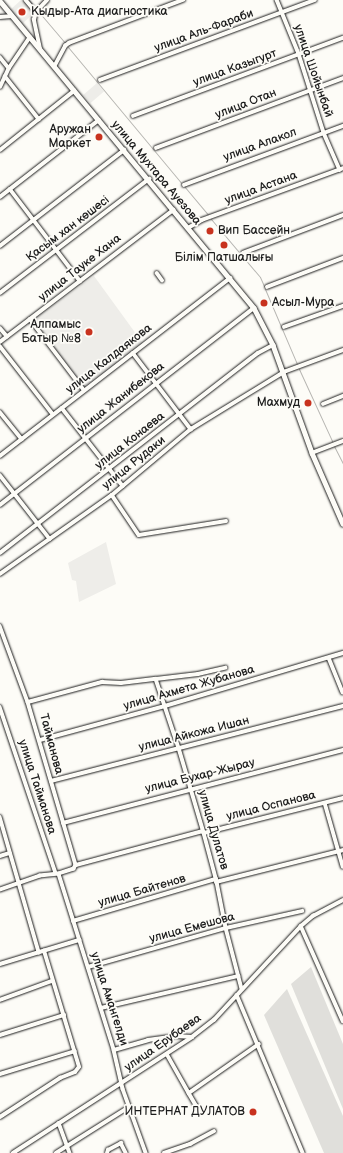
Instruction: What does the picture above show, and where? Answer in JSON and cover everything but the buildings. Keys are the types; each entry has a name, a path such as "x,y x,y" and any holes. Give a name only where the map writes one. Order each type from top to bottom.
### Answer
{"main road":[{"name":"улица Мухтара Ауезова","path":"0,1 254,308 273,345 312,453 343,524"}],"street":[{"path":"26,0 37,11"},
{"path":"54,67 66,45 183,0"},
{"name":"улица Шойынбай","path":"277,0 299,54 324,133 342,169"},
{"name":"улица Аль-Фараби","path":"100,80 315,0"},
{"path":"40,50 34,20 37,11 46,1"},
{"path":"0,17 12,16"},
{"path":"0,87 9,68 30,37"},
{"name":"улица Казыгурт","path":"133,116 343,38"},
{"path":"0,57 9,68"},
{"path":"5,76 39,119"},
{"name":"улица Отан","path":"156,148 343,78"},
{"path":"0,150 74,91"},
{"path":"0,197 99,120"},
{"name":"улица Алакол","path":"184,185 343,126"},
{"path":"0,246 124,150"},
{"name":"улица Астана","path":"188,228 210,217 342,169"},
{"name":"Қасым хан көшесі","path":"0,294 148,179"},
{"path":"10,189 80,281"},
{"name":"улица Тауке Хана","path":"0,342 173,210"},
{"path":"243,253 343,215"},
{"path":"267,287 343,258"},
{"path":"157,273 162,280"},
{"name":"улица Калдаякова","path":"0,456 230,278"},
{"path":"284,327 343,306"},
{"name":"улица Жанибекова","path":"0,505 254,308"},
{"path":"30,319 84,390"},
{"path":"0,328 7,336"},
{"name":"улица Конаева","path":"0,553 258,353 273,345"},
{"path":"0,346 53,414"},
{"name":"улица Рудаки","path":"0,574 112,495 191,429 284,372 343,350"},
{"path":"133,353 191,429"},
{"path":"323,404 343,396"},
{"path":"62,408 123,486"},
{"path":"0,412 22,440"},
{"path":"312,453 343,440"},
{"path":"0,476 50,539"},
{"path":"112,495 139,535 226,521"},
{"name":"Тайманова","path":"0,626 2,636 28,702 40,740 75,867"},
{"name":"улица Ахмета Жубанова","path":"40,740 165,706 343,653"},
{"path":"329,658 343,692"},
{"path":"28,702 102,682 121,683 156,680 226,668"},
{"name":"улица Дулатов","path":"156,680 179,748 203,832 242,989"},
{"name":"улица Айкожа Ишан","path":"51,781 343,706"},
{"name":"улица Тайманова","path":"0,707 57,874"},
{"name":"улица Бухар-Жырау","path":"63,823 343,750"},
{"name":"улица Оспанова","path":"57,874 75,867 203,832 343,798"},
{"path":"325,803 343,866"},
{"path":"0,818 39,952"},
{"name":"улица Байтенов","path":"73,921 216,881 343,850"},
{"path":"0,856 10,853"},
{"path":"0,890 40,876 57,874"},
{"name":"улица Амангелди","path":"57,874 80,940 114,1050 129,1106 146,1153"},
{"name":"улица Ерубаева","path":"13,1153 192,1037 214,1020 301,926 313,916 343,900"},
{"name":"улица Емешова","path":"88,967 226,928 302,911"},
{"path":"301,926 343,1021"},
{"path":"0,964 80,940"},
{"path":"0,1117 60,1078 75,1072 80,1064 52,981 44,951"},
{"path":"101,1008 238,976"},
{"path":"0,1000 52,981"},
{"path":"237,995 259,1044 303,1153"},
{"path":"0,1035 64,1015"},
{"path":"114,1050 148,1040 177,1036 192,1037"},
{"path":"188,1093 259,1044"},
{"path":"0,1074 75,1051"},
{"path":"167,1054 200,1112"},
{"path":"56,1153 68,1147 129,1106"},
{"path":"59,1123 70,1153"},
{"path":"164,1153 190,1144 214,1131"},
{"path":"107,1153 108,1150 121,1143 126,1153"}],"shaded area":[{"name":"Кыдыр-Ата диагностика","path":"21,0 23,0 33,14 22,24 10,10"},
{"path":"97,83 104,91 91,103 83,95"},
{"name":"Алпамыс Батыр №8","path":"94,276 143,344 83,388 33,320"},
{"path":"106,542 116,584 79,602 76,581 72,580 68,563"},
{"path":"311,967 343,1044 343,1109 291,984"},
{"path":"287,989 343,1116 343,1153 324,1153 264,1015"}],"waterway":[{"path":"29,0 36,9"},
{"path":"38,11 66,44"},
{"path":"68,47 182,184"},
{"path":"184,186 209,216"},
{"path":"211,219 260,277 264,286"},
{"path":"265,289 297,364"},
{"path":"299,369 333,443"},
{"path":"334,446 343,464"}],"place":[{"name":"Кыдыр-Ата диагностика","path":"22,12"},
{"name":"Аружан Маркет","path":"99,137"},
{"name":"Вип Бассейн","path":"210,231"},
{"name":"Білім Патшалығы","path":"224,245"},
{"name":"Асыл-Мура","path":"264,303"},
{"name":"Алпамыс Батыр №8","path":"89,332"},
{"name":"Махмуд","path":"308,403"},
{"name":"ИНТЕРНАТ ДУЛАТОВ","path":"253,1112"}]}
